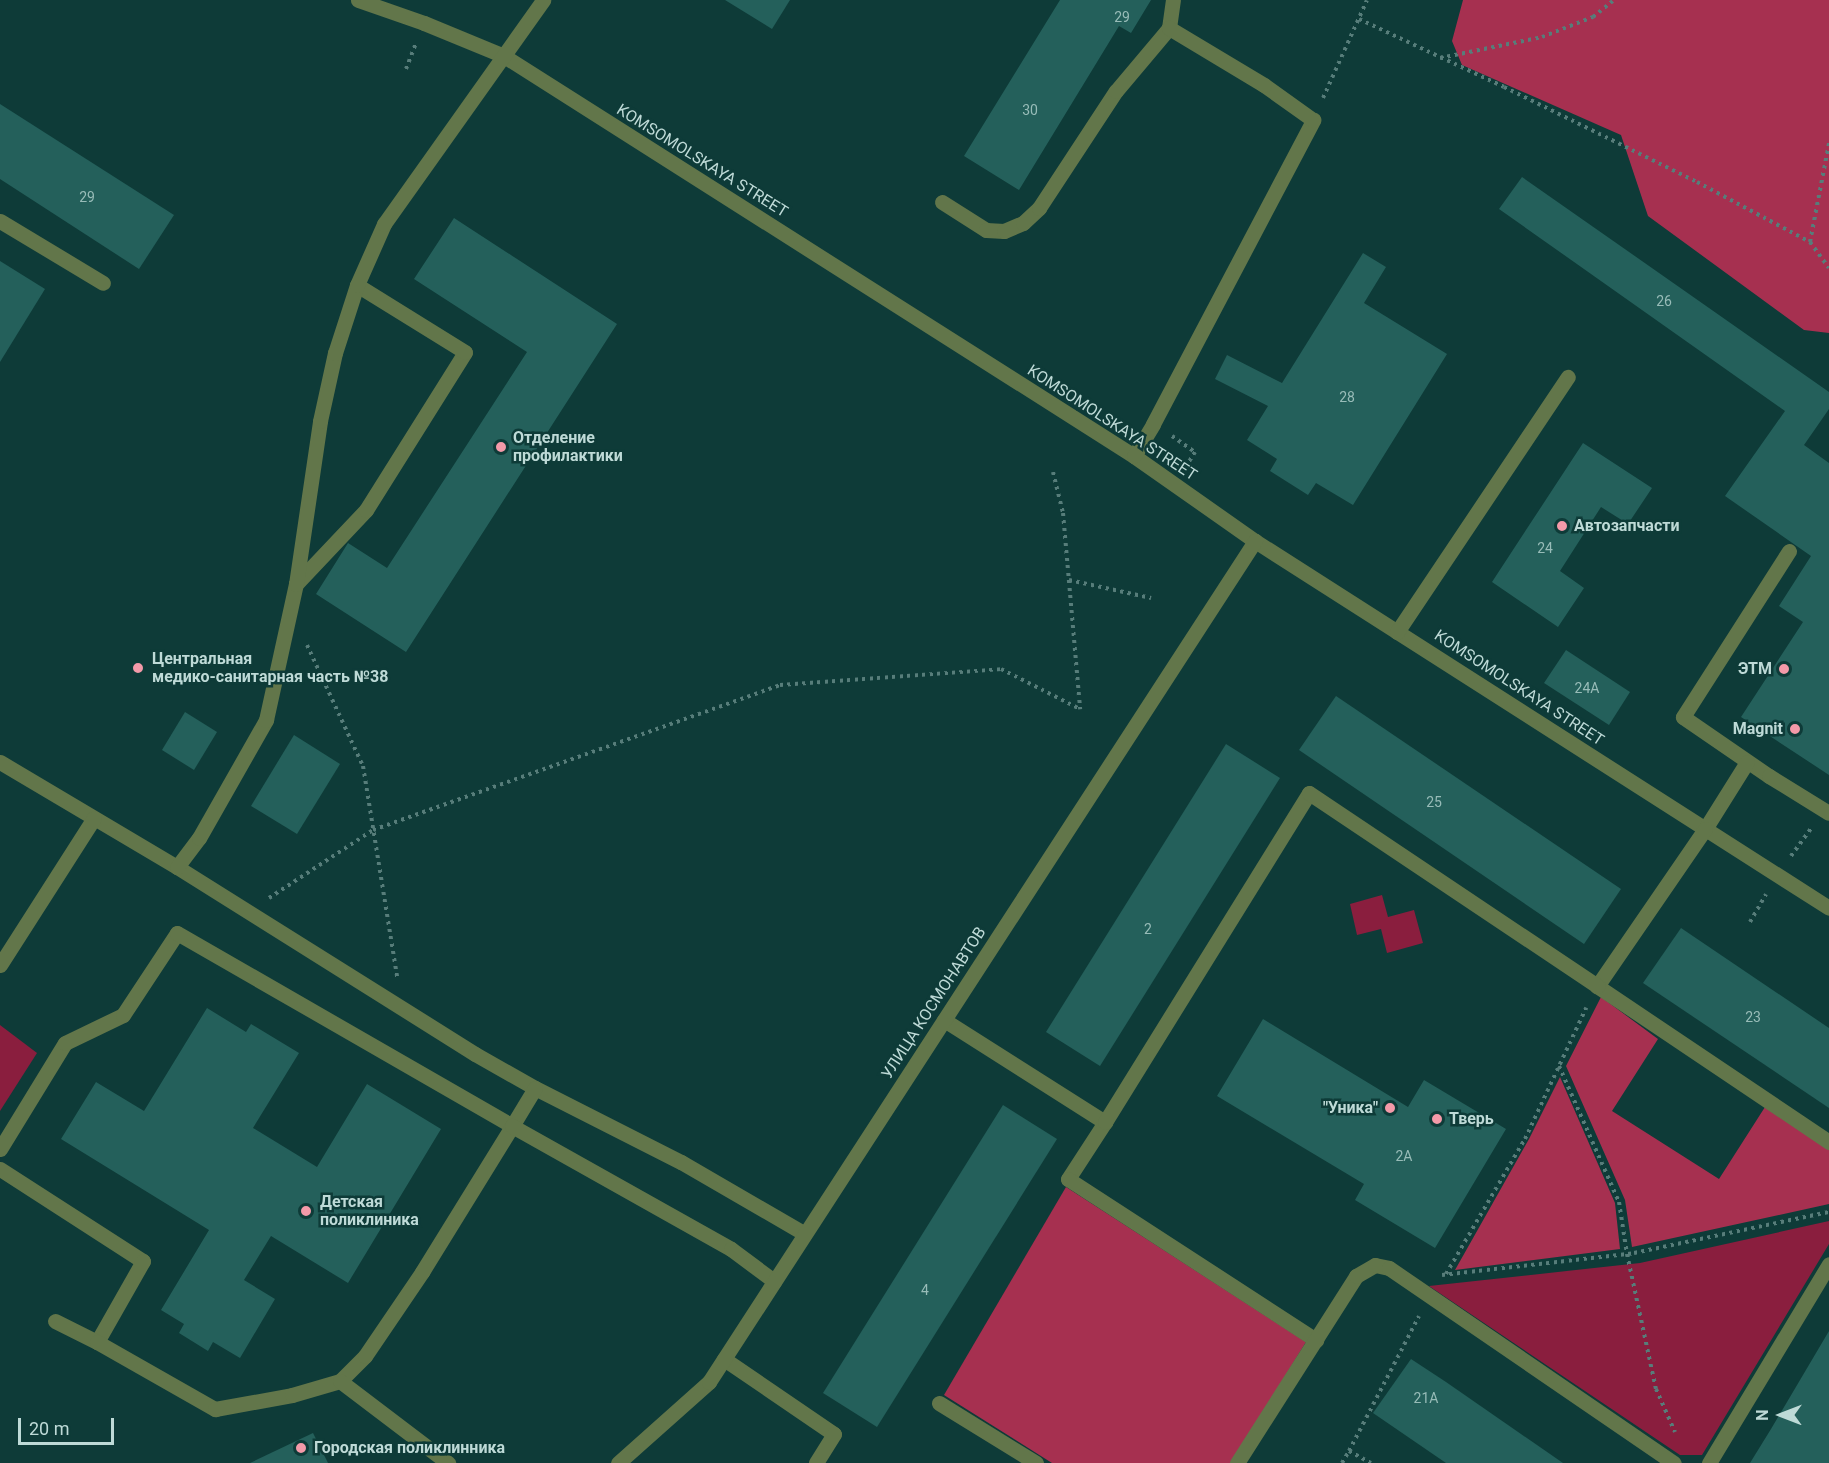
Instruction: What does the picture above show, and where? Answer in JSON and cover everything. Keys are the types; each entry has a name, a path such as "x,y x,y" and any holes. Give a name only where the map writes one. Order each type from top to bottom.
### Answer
{"street":[{"name":"KOMSOMOLSKAYA STREET","path":"358,0 424,23 504,56 1134,456 1255,541 1829,908"},
{"path":"177,867 199,838 266,720 296,584 320,421 335,353 357,285 384,224 543,0"},
{"path":"942,202 986,230 1004,231 1023,223 1039,208 1116,92 1169,28 1173,0"},
{"path":"1134,456 1313,120 1264,85 1169,28"},
{"path":"0,221 103,283"},
{"path":"296,584 366,510 465,352 357,285"},
{"path":"1397,632 1568,377"},
{"name":"УЛИЦА КОСМОНАВТОВ","path":"618,1463 709,1382 1255,541"},
{"path":"1789,551 1683,717 1747,762 1827,812"},
{"path":"0,762 177,867 401,1008 535,1088 681,1162 805,1234"},
{"path":"1597,986 1705,829 1747,762"},
{"path":"1316,1340 1068,1179 1106,1122 1309,793 1829,1142"},
{"path":"0,964 94,818"},
{"path":"0,1149 65,1043 123,1015 177,933 731,1249 774,1281"},
{"path":"944,1020 1106,1122"},
{"path":"55,1321 97,1342 214,1409 292,1395 340,1381 365,1356 422,1272 535,1088"},
{"path":"0,1169 143,1261 97,1342"},
{"path":"1709,1463 1829,1264"},
{"path":"1237,1463 1356,1276 1376,1265 1389,1268 1674,1463"},
{"path":"724,1359 834,1434 816,1463"},
{"path":"340,1381 448,1463"},
{"path":"939,1403 1036,1463"}],"path":[{"path":"1313,120 1367,0"},
{"path":"1439,58 1542,37 1593,17 1614,0"},
{"path":"1359,20 1697,182 1810,242 1829,268"},
{"path":"406,69 416,41"},
{"path":"1810,242 1829,143"},
{"path":"1176,439 1195,452 1188,463"},
{"path":"249,912 373,830 780,686 1000,669 1080,709 1063,513 1053,472"},
{"path":"1069,580 1151,598"},
{"path":"291,609 363,766 401,1008"},
{"path":"1785,863 1827,812"},
{"path":"1750,922 1767,893"},
{"path":"1446,1275 1525,1139 1597,986"},
{"path":"1559,1066 1619,1202 1627,1254 1656,1389 1670,1427 1681,1441"},
{"path":"1404,1280 1627,1254 1829,1212"},
{"path":"1342,1463 1429,1297"},
{"path":"1349,1451 1371,1463"}],"shaded area":[{"path":"1463,0 1829,0 1829,333 1804,330 1648,216 1621,135 1462,65 1452,41"},
{"path":"1382,895 1388,917 1414,910 1423,943 1387,953 1381,929 1357,935 1350,904"},
{"path":"1601,997 1658,1039 1612,1111 1719,1179 1765,1107 1829,1150 1829,1204 1632,1247 1625,1200 1566,1066"},
{"path":"0,1025 37,1053 0,1111"},
{"path":"1560,1077 1615,1203 1620,1249 1455,1270 1529,1139"},
{"path":"1066,1187 1306,1342 1232,1463 1052,1463 944,1395"},
{"path":"1829,1221 1829,1244 1702,1455 1680,1455 1429,1286 1640,1263"}],"building":[{"path":"725,0 790,0 772,29"},
{"path":"1060,0 1151,0 1131,33 1119,26 1019,190 964,156"},
{"path":"0,104 174,215 139,269 0,179"},
{"path":"1522,177 1829,392 1829,409 1804,445 1829,463 1829,775 1741,717 1803,622 1779,606 1811,556 1725,496 1785,411 1499,209"},
{"name":"Отделение профилактики","path":"454,218 617,324 406,652 316,594 348,543 387,568 527,352 414,279"},
{"path":"1363,253 1386,267 1364,303 1447,354 1353,505 1316,483 1308,495 1270,471 1277,459 1247,440 1268,406 1215,379 1227,355 1282,383"},
{"path":"0,261 45,289 0,362"},
{"path":"1583,443 1652,488 1628,524 1601,507 1560,571 1584,588 1558,627 1492,582"},
{"path":"1566,650 1630,692 1609,725 1544,683"},
{"path":"1336,696 1621,889 1584,944 1299,750"},
{"path":"185,712 217,732 194,770 162,750"},
{"path":"294,735 340,764 297,834 251,806"},
{"path":"1226,744 1280,778 1100,1066 1046,1032"},
{"path":"1681,928 1829,1028 1829,1108 1643,983"},
{"path":"207,1008 246,1032 251,1024 299,1053 253,1128 317,1167 367,1084 441,1129 348,1283 271,1236 244,1280 275,1299 240,1358 213,1342 208,1351 179,1333 184,1324 161,1310 209,1230 61,1139 96,1082 144,1111"},
{"path":"1263,1019 1408,1107 1424,1080 1506,1129 1435,1248 1355,1200 1364,1184 1217,1096"},
{"path":"1003,1105 1057,1139 877,1427 823,1393"},
{"path":"1829,1331 1829,1463 1750,1463 1771,1429"},
{"path":"1411,1359 1563,1463 1446,1463 1373,1413"},
{"name":"Городская поликлинника","path":"313,1433 328,1463 250,1463"}],"place":[{"name":"Отделение профилактики","path":"501,447"},
{"name":"Автозапчасти","path":"1562,526"},
{"name":"Центральная медико-санитарная часть №38","path":"138,668"},
{"name":"ЭТМ","path":"1784,669"},
{"name":"Magnit","path":"1795,729"},
{"name":"\"Уника\"","path":"1390,1108"},
{"name":"Тверь","path":"1437,1119"},
{"name":"Детская поликлиника","path":"306,1211"},
{"name":"Городская поликлинника","path":"301,1448"}]}
